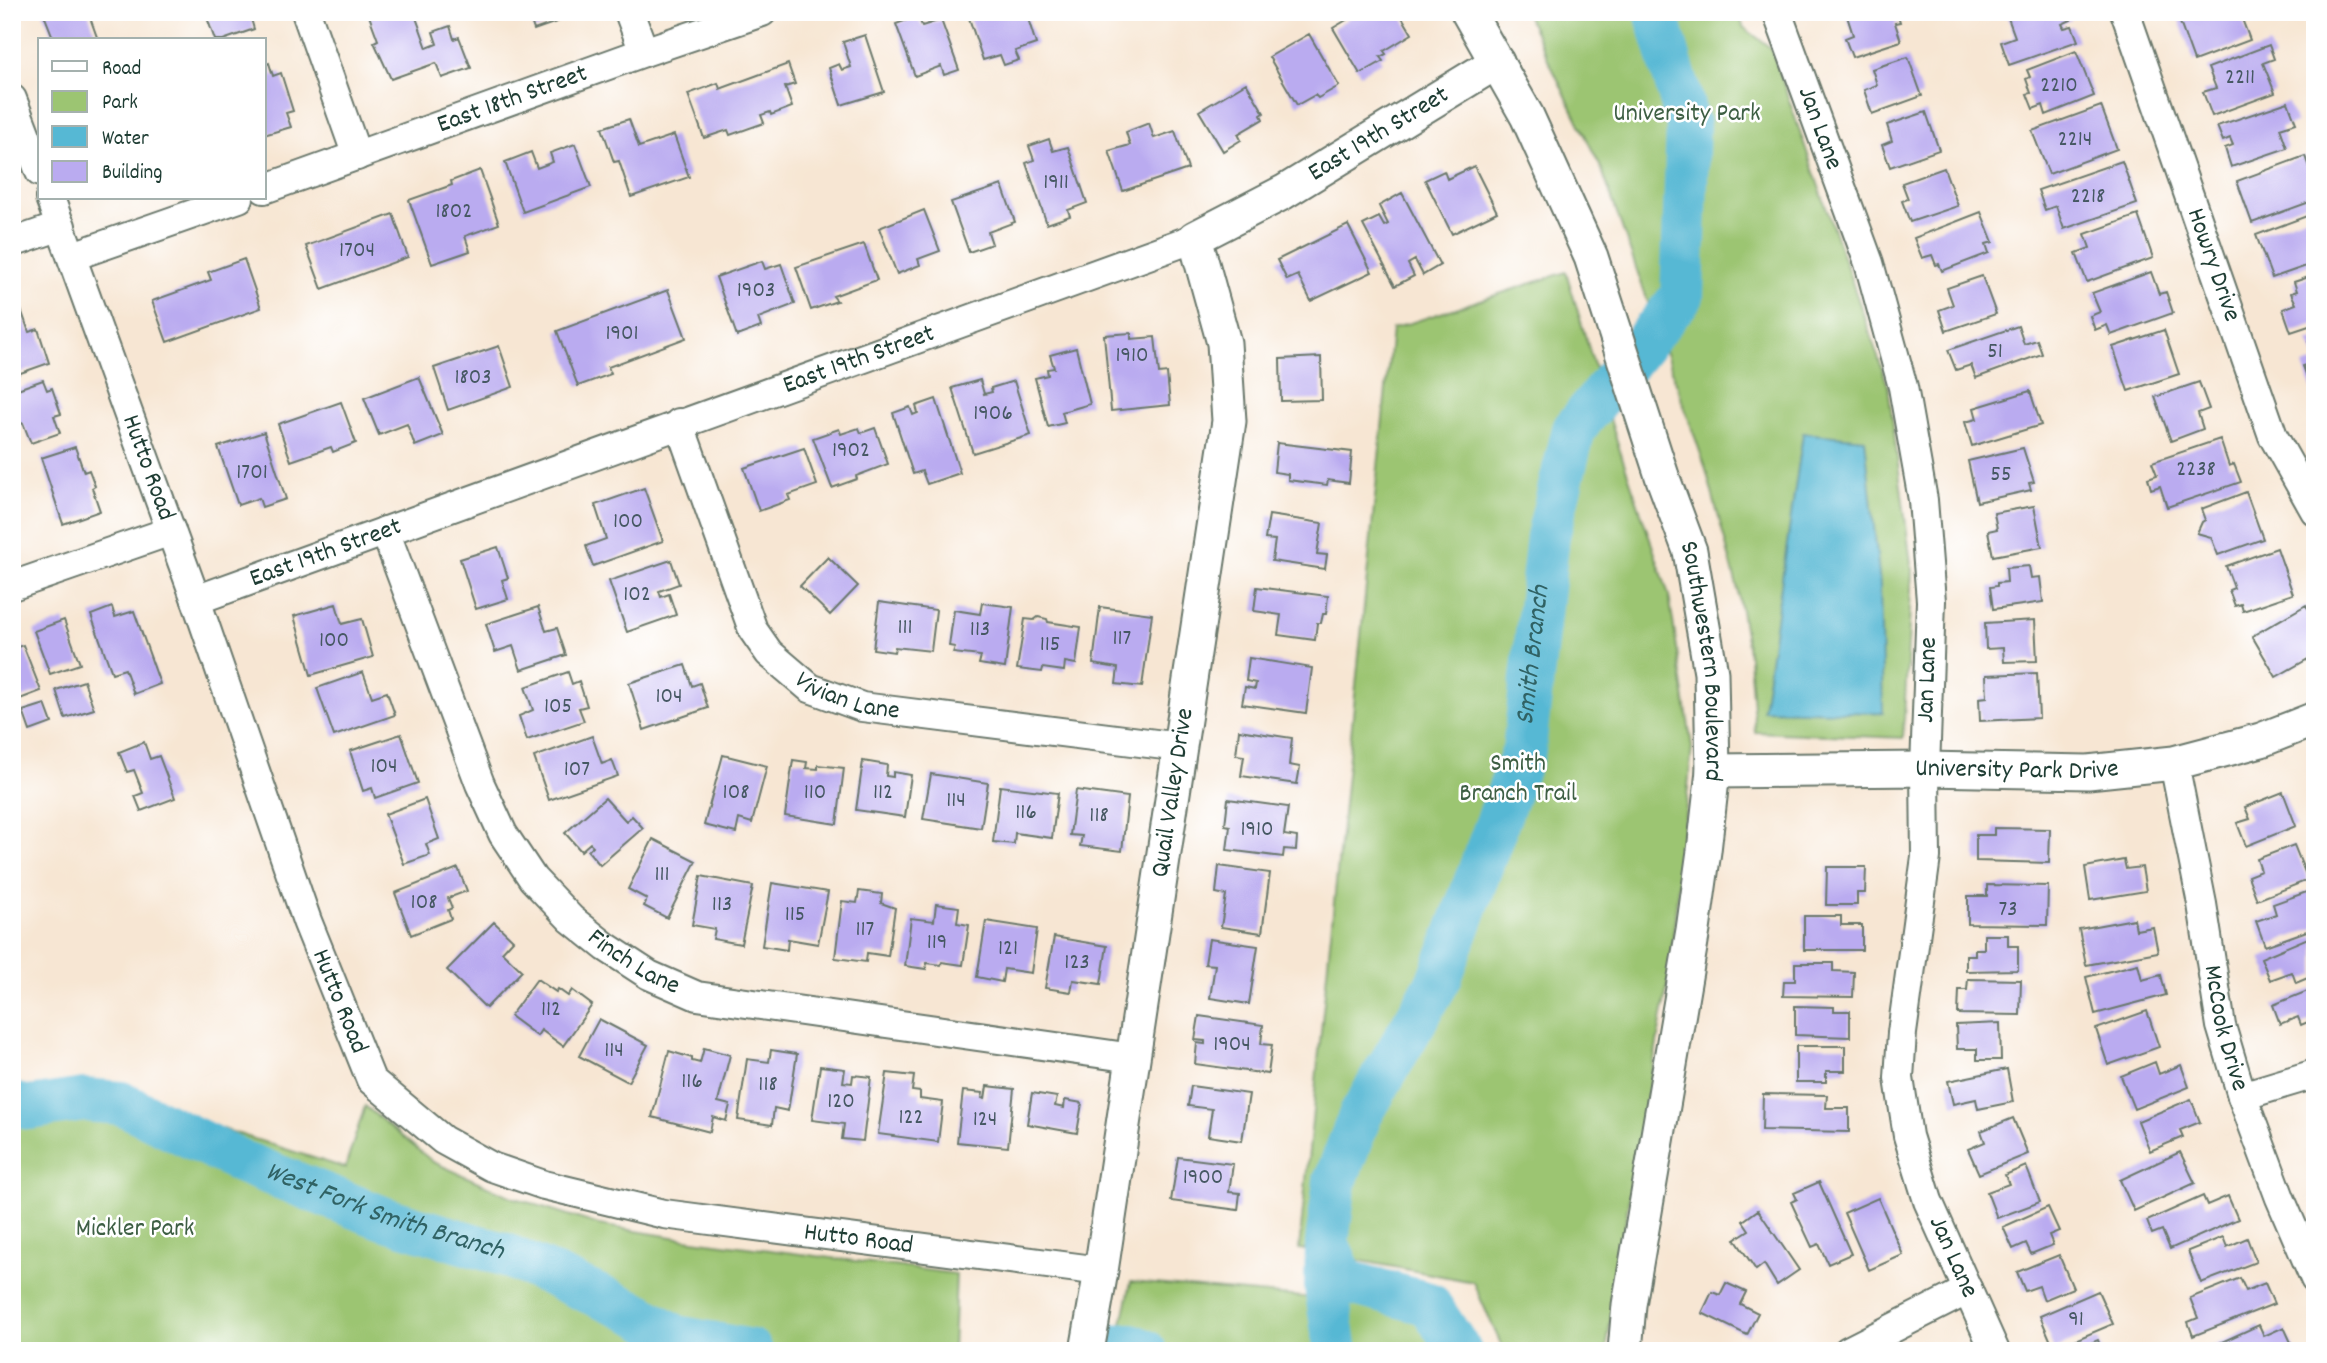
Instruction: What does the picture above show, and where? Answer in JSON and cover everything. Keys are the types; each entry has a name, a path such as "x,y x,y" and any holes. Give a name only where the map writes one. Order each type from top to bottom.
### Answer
{"street":[{"path":"306,12 357,156"},
{"path":"629,12 643,52"},
{"name":"East 18th Street","path":"266,188 643,52 762,12"},
{"name":"Southwestern Boulevard","path":"1468,12 1527,116 1591,257 1662,476 1690,551 1711,673 1713,771 1693,930 1631,1293 1625,1351"},
{"name":"Jan Lane","path":"1777,12 1869,263 1903,387 1923,500 1931,601 1925,769 1926,857 1902,1033 1899,1078 1908,1136 1928,1201 1995,1351"},
{"name":"Howry Drive","path":"2125,12 2273,436 2315,511"},
{"name":"East 19th Street","path":"196,600 678,423 1195,238 1284,192 1497,62"},
{"path":"12,99 38,167"},
{"name":"Hutto Road","path":"51,200 196,600 307,921 371,1080 443,1140 492,1167 544,1185 664,1214 1101,1271"},
{"path":"73,256 233,200"},
{"path":"12,243 61,226"},
{"name":"Quail Valley Drive","path":"1087,1351 1229,421 1224,343 1195,238"},
{"name":"Vivian Lane","path":"678,423 753,630 769,653 810,688 862,707 1180,747"},
{"path":"12,586 170,531"},
{"name":"Finch Lane","path":"385,531 476,771 503,834 533,879 571,919 606,947 649,975 697,996 1133,1058"},
{"name":"University Park Drive","path":"1713,771 1925,769 2088,772 2174,763 2261,740 2315,719"},
{"name":"McCook Drive","path":"2174,763 2202,904 2221,1026 2242,1096 2280,1198 2315,1279"},
{"path":"2242,1096 2315,1074"},
{"path":"1848,1351 1968,1290"}],"green space":[{"name":"University Park","path":"1525,12 1739,12 1743,27 1771,48 1888,386 1912,571 1903,738 1755,732 1749,658 1737,586 1705,466 1602,170"},
{"name":"Smith Branch Trail","path":"1566,272 1617,442 1669,595 1692,747 1669,977 1629,1198 1606,1351 1504,1351 1473,1282 1299,1249 1392,329"},
{"name":"Mickler Park","path":"12,1086 101,1090 345,1168 365,1106 433,1162 512,1197 599,1225 685,1239 956,1274 953,1351 12,1351"},
{"path":"1131,1282 1407,1306 1439,1351 1116,1351"}],"water":[{"path":"1803,433 1865,439 1880,585 1883,713 1763,710"}],"building":[{"path":"43,12 88,12 97,38 53,38"},
{"path":"205,12 249,12 254,29 229,38 214,38"},
{"path":"414,12 427,48 437,44 433,32 450,26 454,39 459,37 471,68 442,78 436,63 391,79 374,42 378,40 368,13"},
{"path":"528,12 565,12 568,18 534,30"},
{"path":"967,12 1026,12 1036,44 1015,51 1019,60 1004,65 1000,55 983,60"},
{"path":"1051,12 1070,12 1070,13 1054,18"},
{"path":"1360,12 1399,12 1412,34 1384,51 1386,54 1380,57 1383,61 1360,74 1333,28"},
{"path":"1857,12 1897,12 1900,22 1895,23 1901,41 1852,57 1845,38 1853,35 1847,16"},
{"path":"2016,12 2068,12 2071,20 2062,24 2064,28 2072,26 2078,41 2009,65 2001,42 2015,37 2007,15"},
{"path":"2191,12 2259,13 2242,19 2250,40 2194,61 2178,17"},
{"path":"918,16 922,26 941,20 959,70 944,75 941,66 915,76 896,24"},
{"path":"1309,34 1339,86 1318,98 1315,95 1297,105 1269,57"},
{"path":"865,35 884,92 841,105 829,68 839,64 842,70 851,67 843,42"},
{"path":"2269,45 2274,59 2263,63 2275,93 2212,116 2203,92 2216,88 2208,68"},
{"path":"2076,51 2094,96 2046,115 2043,105 2033,109 2027,94 2031,93 2026,79 2030,77 2027,70"},
{"path":"1908,57 1922,96 1872,114 1864,90 1877,85 1872,69"},
{"path":"269,63 273,76 281,73 293,111 286,113 291,127 266,134 266,64"},
{"path":"788,64 795,84 785,87 792,107 771,115 770,112 761,115 764,123 730,135 728,130 704,138 688,94 718,83 720,89"},
{"path":"1246,83 1264,113 1261,115 1263,119 1238,134 1241,140 1223,151 1199,111"},
{"path":"2288,102 2296,123 2280,128 2287,148 2231,167 2225,148 2233,145 2230,138 2223,141 2217,126"},
{"path":"2101,106 2117,149 2049,174 2032,131"},
{"path":"1926,112 1939,150 1890,167 1882,145 1892,141 1887,125"},
{"path":"629,119 639,147 674,135 689,177 631,197 619,161 614,162 602,128"},
{"path":"1149,123 1154,138 1175,131 1188,169 1123,191 1109,151 1130,145 1126,132"},
{"path":"1049,139 1053,151 1068,147 1087,203 1068,210 1070,216 1047,224 1026,163 1034,160 1029,146"},
{"path":"575,144 591,187 523,212 505,162 531,152 537,168 553,162 550,153"},
{"path":"2305,156 2311,173 2315,172 2315,200 2252,223 2237,181"},
{"path":"2122,161 2137,204 2064,229 2056,206 2045,210 2038,190"},
{"path":"1474,166 1497,212 1452,234 1425,180 1444,171 1447,179"},
{"path":"1944,168 1958,206 1910,222 1902,201 1908,199 1902,183"},
{"path":"480,170 499,224 465,236 470,251 432,264 409,200 452,185 451,181"},
{"path":"1002,185 1015,222 988,232 992,244 969,252 951,202"},
{"path":"1402,193 1440,265 1423,275 1415,260 1408,264 1414,276 1395,286 1363,225 1379,217 1384,226 1388,224 1379,206"},
{"path":"924,210 940,251 918,259 920,265 897,274 879,228"},
{"path":"1981,212 1993,242 1986,244 1989,253 1942,271 1932,255 1922,258 1914,238"},
{"path":"2315,213 2315,263 2272,278 2256,235"},
{"path":"393,214 408,257 322,289 306,246"},
{"path":"2138,215 2153,258 2087,282 2076,253 2090,248 2085,234"},
{"path":"1348,225 1372,272 1311,301 1298,275 1287,280 1277,260"},
{"path":"864,244 877,280 833,296 837,301 811,310 796,267"},
{"path":"244,259 261,308 167,342 152,301 211,280 208,272"},
{"path":"762,261 765,269 781,264 795,304 758,318 761,327 737,336 716,277"},
{"path":"2151,272 2159,294 2166,292 2173,313 2111,335 2107,325 2095,330 2090,316 2100,312 2092,293"},
{"path":"2315,275 2315,324 2291,332 2283,309 2296,304 2291,293 2297,291 2294,282"},
{"path":"1982,276 1996,314 1946,331 1939,310 1953,305 1947,288"},
{"path":"12,284 29,332 38,329 49,363 12,376"},
{"path":"668,290 686,338 608,367 611,374 578,386 557,331"},
{"path":"2018,326 2024,344 2037,340 2042,354 1976,378 1971,365 1956,370 1948,350"},
{"path":"2164,330 2179,374 2128,391 2113,347"},
{"path":"1131,333 1131,339 1155,337 1159,374 1167,373 1170,405 1111,411 1104,335"},
{"path":"2315,339 2315,358 2308,341"},
{"path":"499,346 513,387 448,410 434,368"},
{"path":"1076,348 1090,404 1062,412 1065,423 1048,427 1035,378 1048,375 1047,369 1054,368 1050,355"},
{"path":"1321,357 1322,400 1281,401 1280,359"},
{"path":"2315,362 2315,389 2312,390 2303,366"},
{"path":"419,377 443,435 415,446 407,424 379,435 364,398"},
{"path":"43,380 47,390 52,388 61,414 54,416 60,433 31,443 23,423 16,426 12,417 12,408 16,407 12,391"},
{"path":"980,380 984,394 992,392 991,388 1014,381 1031,435 973,453 952,388"},
{"path":"2199,382 2209,409 2198,413 2203,429 2171,441 2155,397"},
{"path":"2030,391 2041,425 1972,446 1965,422 1977,419 1974,408"},
{"path":"936,399 960,473 927,484 922,471 913,474 893,413 910,407 913,415 918,413 916,406"},
{"path":"341,402 356,443 333,452 331,447 291,461 278,424"},
{"path":"859,428 861,433 875,428 888,464 832,488 813,438 839,429 841,434"},
{"path":"264,432 286,499 262,507 259,498 238,505 218,447"},
{"path":"2220,439 2229,466 2234,464 2241,482 2167,507 2160,486 2151,489 2148,478 2157,475 2152,462"},
{"path":"1277,443 1352,452 1349,483 1328,480 1327,485 1288,480 1288,474 1274,472"},
{"path":"75,447 84,472 89,470 100,511 63,524 41,458"},
{"path":"804,448 817,485 788,495 790,500 759,511 744,468"},
{"path":"2023,448 2034,482 2029,483 2031,490 1977,502 1968,461"},
{"path":"644,488 663,541 593,566 586,546 606,539 595,505"},
{"path":"2246,492 2263,539 2218,555 2211,537 2197,533 2205,520 2201,509"},
{"path":"2034,506 2042,547 1993,556 1988,531 1997,529 1994,513"},
{"path":"1269,515 1322,523 1317,554 1327,555 1325,569 1272,561 1275,540 1265,539"},
{"path":"498,547 508,578 502,580 508,599 476,609 460,559"},
{"path":"2277,548 2293,594 2243,611 2241,604 2235,606 2229,590 2234,588 2226,566"},
{"path":"828,557 858,586 830,615 800,586"},
{"path":"671,560 679,584 659,591 661,597 669,594 676,615 627,632 609,581"},
{"path":"2029,566 2031,578 2040,577 2043,602 1993,609 1990,587 2007,582 2006,568"},
{"path":"1257,587 1328,596 1326,614 1323,614 1321,623 1317,623 1315,640 1278,635 1281,615 1254,611"},
{"path":"879,602 936,610 931,651 895,647 894,652 873,649"},
{"path":"982,603 1013,607 1005,668 979,664 981,656 953,653 955,647 949,646 954,610 980,614"},
{"path":"336,604 342,624 362,619 373,657 311,675 294,616"},
{"path":"2306,605 2315,621 2315,655 2276,677 2252,636"},
{"path":"112,607 115,617 134,611 160,684 134,694 125,669 112,673 91,615"},
{"path":"538,607 546,631 557,628 566,655 521,670 513,646 495,652 486,624"},
{"path":"1100,607 1152,614 1142,687 1116,684 1118,668 1093,664"},
{"path":"1038,617 1047,619 1048,622 1081,627 1076,664 1065,662 1064,671 1043,668 1042,672 1017,669 1025,619 1034,620"},
{"path":"64,620 80,664 50,674 34,631"},
{"path":"2035,620 2037,661 2004,662 2003,648 1986,649 1985,623"},
{"path":"23,645 41,691 12,702 12,649"},
{"path":"1249,658 1312,668 1306,713 1242,704 1245,687 1255,689 1256,683 1246,681"},
{"path":"685,665 692,686 700,683 708,708 644,730 629,683"},
{"path":"363,672 372,697 387,692 395,715 334,736 317,688"},
{"path":"568,672 572,684 579,681 587,706 579,708 584,721 527,740 519,716 533,710 525,687"},
{"path":"2037,673 2039,718 1980,721 1979,698 1987,697 1986,675"},
{"path":"84,681 94,709 65,718 56,690"},
{"path":"45,704 52,723 30,731 23,711"},
{"path":"1239,730 1292,738 1289,765 1300,767 1297,784 1241,776 1244,756 1236,755"},
{"path":"401,734 418,783 375,798 372,788 363,791 350,751"},
{"path":"592,736 602,764 612,760 618,776 549,800 534,757"},
{"path":"144,742 150,759 159,756 175,798 141,811 135,796 143,793 134,770 127,772 119,752"},
{"path":"723,755 767,766 752,823 739,819 736,833 704,825"},
{"path":"793,760 807,762 806,768 818,769 818,765 844,768 837,824 785,816"},
{"path":"863,761 887,765 886,776 893,777 893,772 911,775 905,817 856,810"},
{"path":"931,774 988,783 981,828 923,819"},
{"path":"1000,786 1058,793 1052,838 1015,833 1014,844 993,842"},
{"path":"1076,790 1128,797 1122,851 1080,846 1082,836 1070,835"},
{"path":"2283,792 2296,826 2246,846 2237,823 2250,819 2245,807"},
{"path":"605,798 626,821 632,816 643,828 600,865 588,851 593,846 590,843 581,851 565,833"},
{"path":"425,799 439,839 426,844 430,855 404,864 385,814"},
{"path":"1228,799 1288,807 1284,835 1297,837 1296,850 1284,849 1283,857 1227,850 1230,826 1225,825"},
{"path":"1994,828 2050,829 2049,863 1976,861 1976,835 1994,835"},
{"path":"653,839 696,861 667,918 644,906 647,899 628,889"},
{"path":"2294,845 2308,880 2257,900 2248,876 2261,871 2257,859"},
{"path":"2124,860 2126,869 2142,867 2146,891 2090,900 2085,867"},
{"path":"1219,866 1270,873 1262,933 1221,927 1226,895 1216,893"},
{"path":"1827,867 1866,867 1865,893 1857,893 1857,905 1826,905"},
{"path":"458,868 467,891 448,898 452,908 448,910 451,919 411,935 395,893"},
{"path":"701,876 753,886 741,944 713,939 715,929 692,925"},
{"path":"772,883 828,892 818,944 788,939 787,950 762,946"},
{"path":"1987,885 2048,886 2047,925 1968,924 1968,896 1987,896"},
{"path":"2315,889 2315,928 2265,946 2256,921 2276,914 2273,904"},
{"path":"859,891 882,894 881,903 895,908 888,956 867,953 866,962 835,958 842,901 857,903"},
{"path":"936,904 959,907 957,923 969,925 963,965 927,963 926,969 905,966 911,918 934,921"},
{"path":"1804,916 1841,916 1841,925 1862,925 1862,950 1804,950"},
{"path":"2134,919 2136,930 2153,927 2158,952 2086,965 2079,929"},
{"path":"986,921 1037,929 1031,973 1004,969 1002,982 977,977"},
{"path":"494,922 513,940 502,952 522,971 486,1008 447,970"},
{"path":"1984,935 2008,935 2008,946 2018,946 2018,970 1966,971 1966,955 1975,955 1975,949 1984,949"},
{"path":"2315,935 2315,975 2296,983 2292,972 2270,980 2261,958"},
{"path":"1054,937 1107,946 1101,984 1073,980 1071,992 1045,988"},
{"path":"1209,939 1258,946 1249,1004 1210,998 1215,965 1205,964"},
{"path":"1795,963 1833,963 1833,971 1854,972 1853,997 1783,996 1784,981 1795,981"},
{"path":"2138,964 2142,980 2161,975 2166,995 2095,1014 2086,977"},
{"path":"537,979 556,992 558,989 568,996 572,990 592,1005 563,1046 541,1030 537,1036 510,1016"},
{"path":"1968,979 2021,980 2020,1015 1958,1014 1959,990 1967,990"},
{"path":"2315,988 2315,1019 2301,1025 2298,1017 2280,1024 2273,1005"},
{"path":"1795,1006 1834,1007 1834,1011 1850,1011 1850,1037 1795,1035"},
{"path":"2147,1011 2159,1047 2108,1065 2096,1029"},
{"path":"1199,1016 1263,1025 1261,1044 1272,1045 1268,1074 1195,1064 1197,1043 1205,1044 1205,1041 1195,1040"},
{"path":"599,1019 648,1045 628,1082 579,1056"},
{"path":"2000,1023 2001,1060 1977,1060 1977,1049 1957,1049 1956,1025"},
{"path":"1796,1046 1845,1046 1845,1071 1826,1071 1826,1082 1796,1082"},
{"path":"704,1048 730,1055 718,1102 730,1105 726,1121 713,1117 710,1132 652,1117 669,1051 700,1063"},
{"path":"771,1050 797,1054 788,1111 774,1108 772,1125 738,1120 747,1059 769,1062"},
{"path":"2155,1062 2159,1074 2181,1065 2189,1087 2134,1109 2121,1076"},
{"path":"820,1066 845,1069 843,1082 852,1083 853,1075 871,1077 863,1141 842,1139 844,1124 812,1120"},
{"path":"2007,1069 2013,1102 1978,1109 1976,1099 1953,1104 1948,1081"},
{"path":"887,1073 914,1076 912,1091 920,1092 920,1099 943,1102 938,1142 878,1134"},
{"path":"987,1086 1014,1089 1008,1147 957,1142 963,1091 983,1093 982,1098 985,1099"},
{"path":"1191,1086 1249,1094 1242,1141 1208,1136 1212,1109 1188,1106"},
{"path":"1032,1093 1057,1097 1055,1106 1064,1108 1065,1100 1082,1103 1077,1133 1027,1124"},
{"path":"1763,1094 1827,1095 1826,1108 1849,1108 1849,1132 1762,1130"},
{"path":"2191,1099 2200,1122 2180,1130 2183,1137 2150,1151 2138,1121"},
{"path":"2013,1118 2028,1154 1979,1174 1968,1149 1985,1142 1981,1131"},
{"path":"2180,1152 2195,1183 2134,1211 2120,1180"},
{"path":"1178,1157 1233,1164 1229,1192 1240,1193 1238,1210 1171,1201"},
{"path":"2026,1166 2040,1202 1997,1218 1987,1192 2009,1184 2005,1175"},
{"path":"1819,1182 1851,1254 1828,1264 1819,1244 1812,1247 1791,1202 1797,1199 1794,1193"},
{"path":"2203,1196 2207,1205 2228,1196 2238,1219 2170,1249 2162,1230 2152,1234 2147,1221"},
{"path":"1878,1198 1903,1255 1869,1270 1844,1213"},
{"path":"2048,1207 2059,1231 2049,1235 2053,1245 2031,1254 2026,1243 2013,1249 2003,1227"},
{"path":"1758,1210 1799,1270 1777,1285 1764,1264 1756,1270 1735,1239 1749,1230 1743,1221"},
{"path":"2223,1237 2227,1247 2247,1238 2256,1262 2201,1283 2188,1251"},
{"path":"2059,1255 2073,1288 2044,1300 2039,1286 2025,1291 2017,1272"},
{"path":"2240,1278 2246,1291 2265,1283 2274,1304 2193,1336 2188,1322 2198,1318 2190,1298"},
{"path":"1726,1283 1746,1292 1740,1304 1758,1313 1747,1335 1702,1313 1712,1292 1720,1295"},
{"path":"2098,1291 2113,1324 2054,1349 2040,1316"},
{"path":"2259,1325 2264,1336 2284,1327 2294,1349 2202,1351"},
{"path":"2098,1340 2102,1351 2071,1351"}],"waterway":[{"name":"Smith Branch","path":"1460,1351 1429,1304 1344,1281 1327,1243 1335,1181 1360,1116 1440,978 1524,750 1548,536 1574,429 1682,296 1688,124 1656,12"},
{"name":"West Fork Smith Branch","path":"12,1104 30,1108 84,1100 121,1103 244,1163 383,1218 506,1255 639,1314 676,1337 751,1351"},
{"name":"West Fork Smith Branch","path":"1327,1248 1326,1287 1336,1351"},
{"name":"West Fork Smith Branch","path":"1108,1346 1131,1345 1145,1351"}]}
